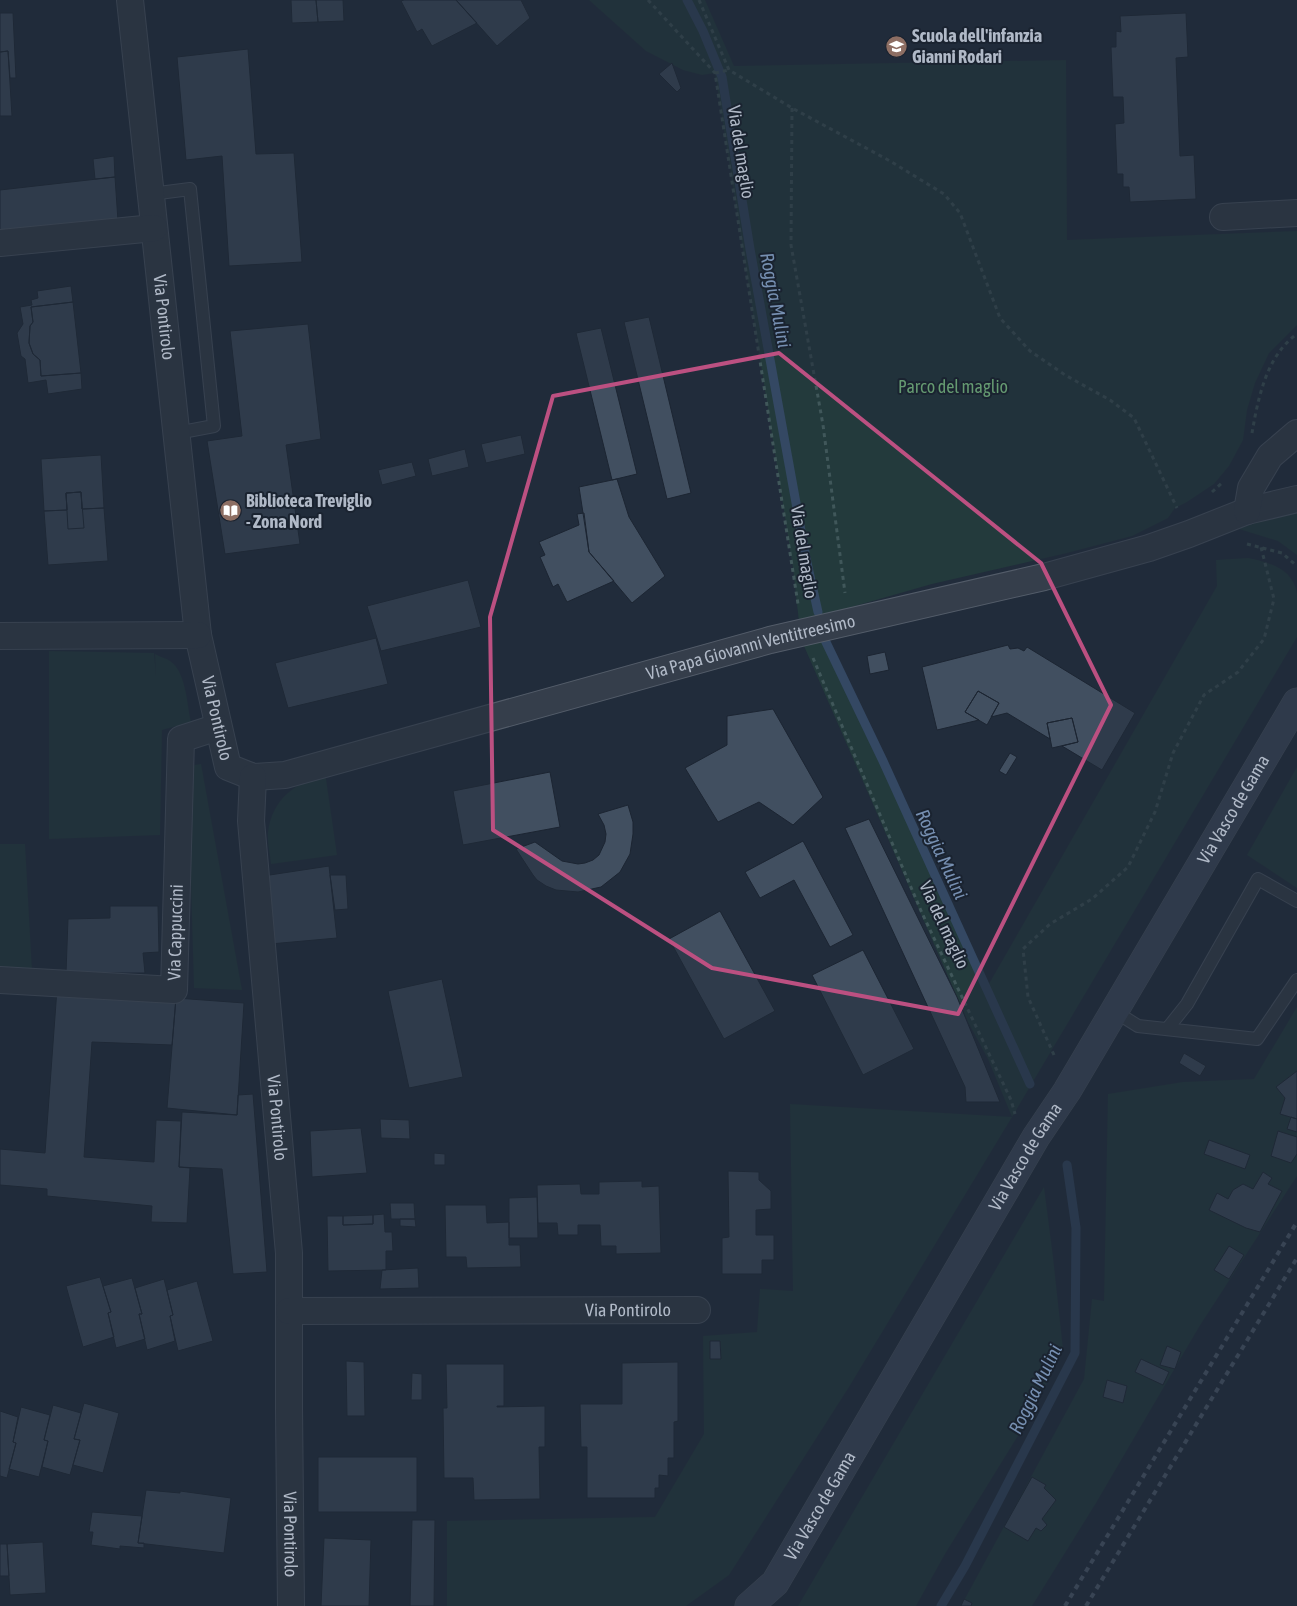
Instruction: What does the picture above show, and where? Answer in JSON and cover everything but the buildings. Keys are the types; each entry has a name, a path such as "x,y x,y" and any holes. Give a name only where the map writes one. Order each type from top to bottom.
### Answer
{"street":[{"name":"Via Pontirolo","path":"130,0 198,636 228,767 253,777 251,822 289,1253 291,1606"},
{"path":"1223,217 1297,213"},
{"path":"0,243 154,228"},
{"path":"1247,511 1251,488 1270,456 1297,433"},
{"name":"Via Papa Giovanni Ventitreesimo","path":"253,777 285,775 770,640 1044,578 1149,548 1247,511 1297,499"},
{"path":"0,636 198,636"},
{"name":"Via Vasco de Gama","path":"749,1606 775,1583 1036,1137 1067,1091 1297,702"},
{"name":"Via Cappuccini","path":"0,980 174,990 181,739 218,727"},
{"name":"Via Pontirolo","path":"289,1311 697,1310"}],"lane":[{"path":"151,194 190,189 214,426 177,433"},
{"path":"1168,1028 1187,1004 1258,879 1297,901"},
{"path":"1114,1011 1138,1026 1257,1039 1297,980"}],"path":[{"path":"648,0 715,73 729,70"},
{"path":"699,0 729,70 792,108 890,161 944,194 960,213 1000,318 1030,351 1065,375 1110,400 1134,418 1179,512"},
{"name":"Via del maglio","path":"715,73 800,619 804,633 922,913 1011,1100 1015,1116"},
{"path":"792,108 791,245 823,425 846,601"},
{"path":"1251,437 1258,400 1268,372 1288,340 1297,334"},
{"path":"1209,494 1223,481"},
{"path":"1067,1091 1052,1049 1028,996 1023,949 1050,924 1092,899 1128,867 1154,812 1173,753 1204,695 1238,672 1264,639 1274,599 1261,547"}],"highlighted area":[{"path":"779,353 1041,563 1111,705 958,1014 712,968 493,830 490,617 553,396"}],"green space":[{"name":"Parco del maglio","path":"589,0 705,0 734,66 1066,60 1067,240 1297,231 1297,325 1269,353 1255,383 1247,410 1243,440 1229,466 1214,484 1175,508 1168,518 1132,536 932,584 799,622 793,568 715,73 702,75 683,70 646,51"},
{"path":"1297,509 1297,555 1278,541 1239,529 1264,514"},
{"path":"1248,558 1279,568 1291,578 1295,585 1297,593 1297,637 1012,1117 988,1059 968,1022 804,646 824,638 886,768 986,989 1217,586 1216,560"},
{"path":"49,651 154,653 156,676 155,654 170,661 179,672 183,680 191,722 162,730 160,835 49,839"},
{"path":"201,764 242,990 194,988 188,777 190,768"},
{"path":"1297,767 1297,888 1247,855"},
{"path":"325,772 337,855 271,864 268,832 271,820 280,801 295,787"},
{"path":"0,844 25,844 32,971 0,969"},
{"path":"1297,1007 1297,1176 1199,1327 1096,1503 1032,1606 961,1606 1084,1379 1092,1299 1104,1301 1108,1094 1183,1082 1254,1079"},
{"path":"790,1104 1012,1117 849,1387 729,1575 686,1606 447,1606 447,1521 655,1517 704,1434 703,1336 757,1332 760,1289 793,1291"},
{"path":"1044,1187 1063,1349 1032,1413 945,1554 916,1606 798,1606"}],"waterway":[{"name":"Roggia Mulini","path":"687,0 703,31 722,77 750,249 806,558 818,612"},
{"name":"Roggia Mulini","path":"824,638 883,761 1030,1084"},
{"name":"Roggia Mulini","path":"941,1606 965,1566 1075,1353 1076,1228 1067,1165"}],"railway":[{"path":"1065,1606 1297,1222"},
{"path":"1086,1606 1297,1258"}],"place":[{"name":"Scuola dell'infanzia Gianni Rodari","path":"896,46"},
{"name":"Biblioteca Treviglio - Zona Nord","path":"230,511"}]}
